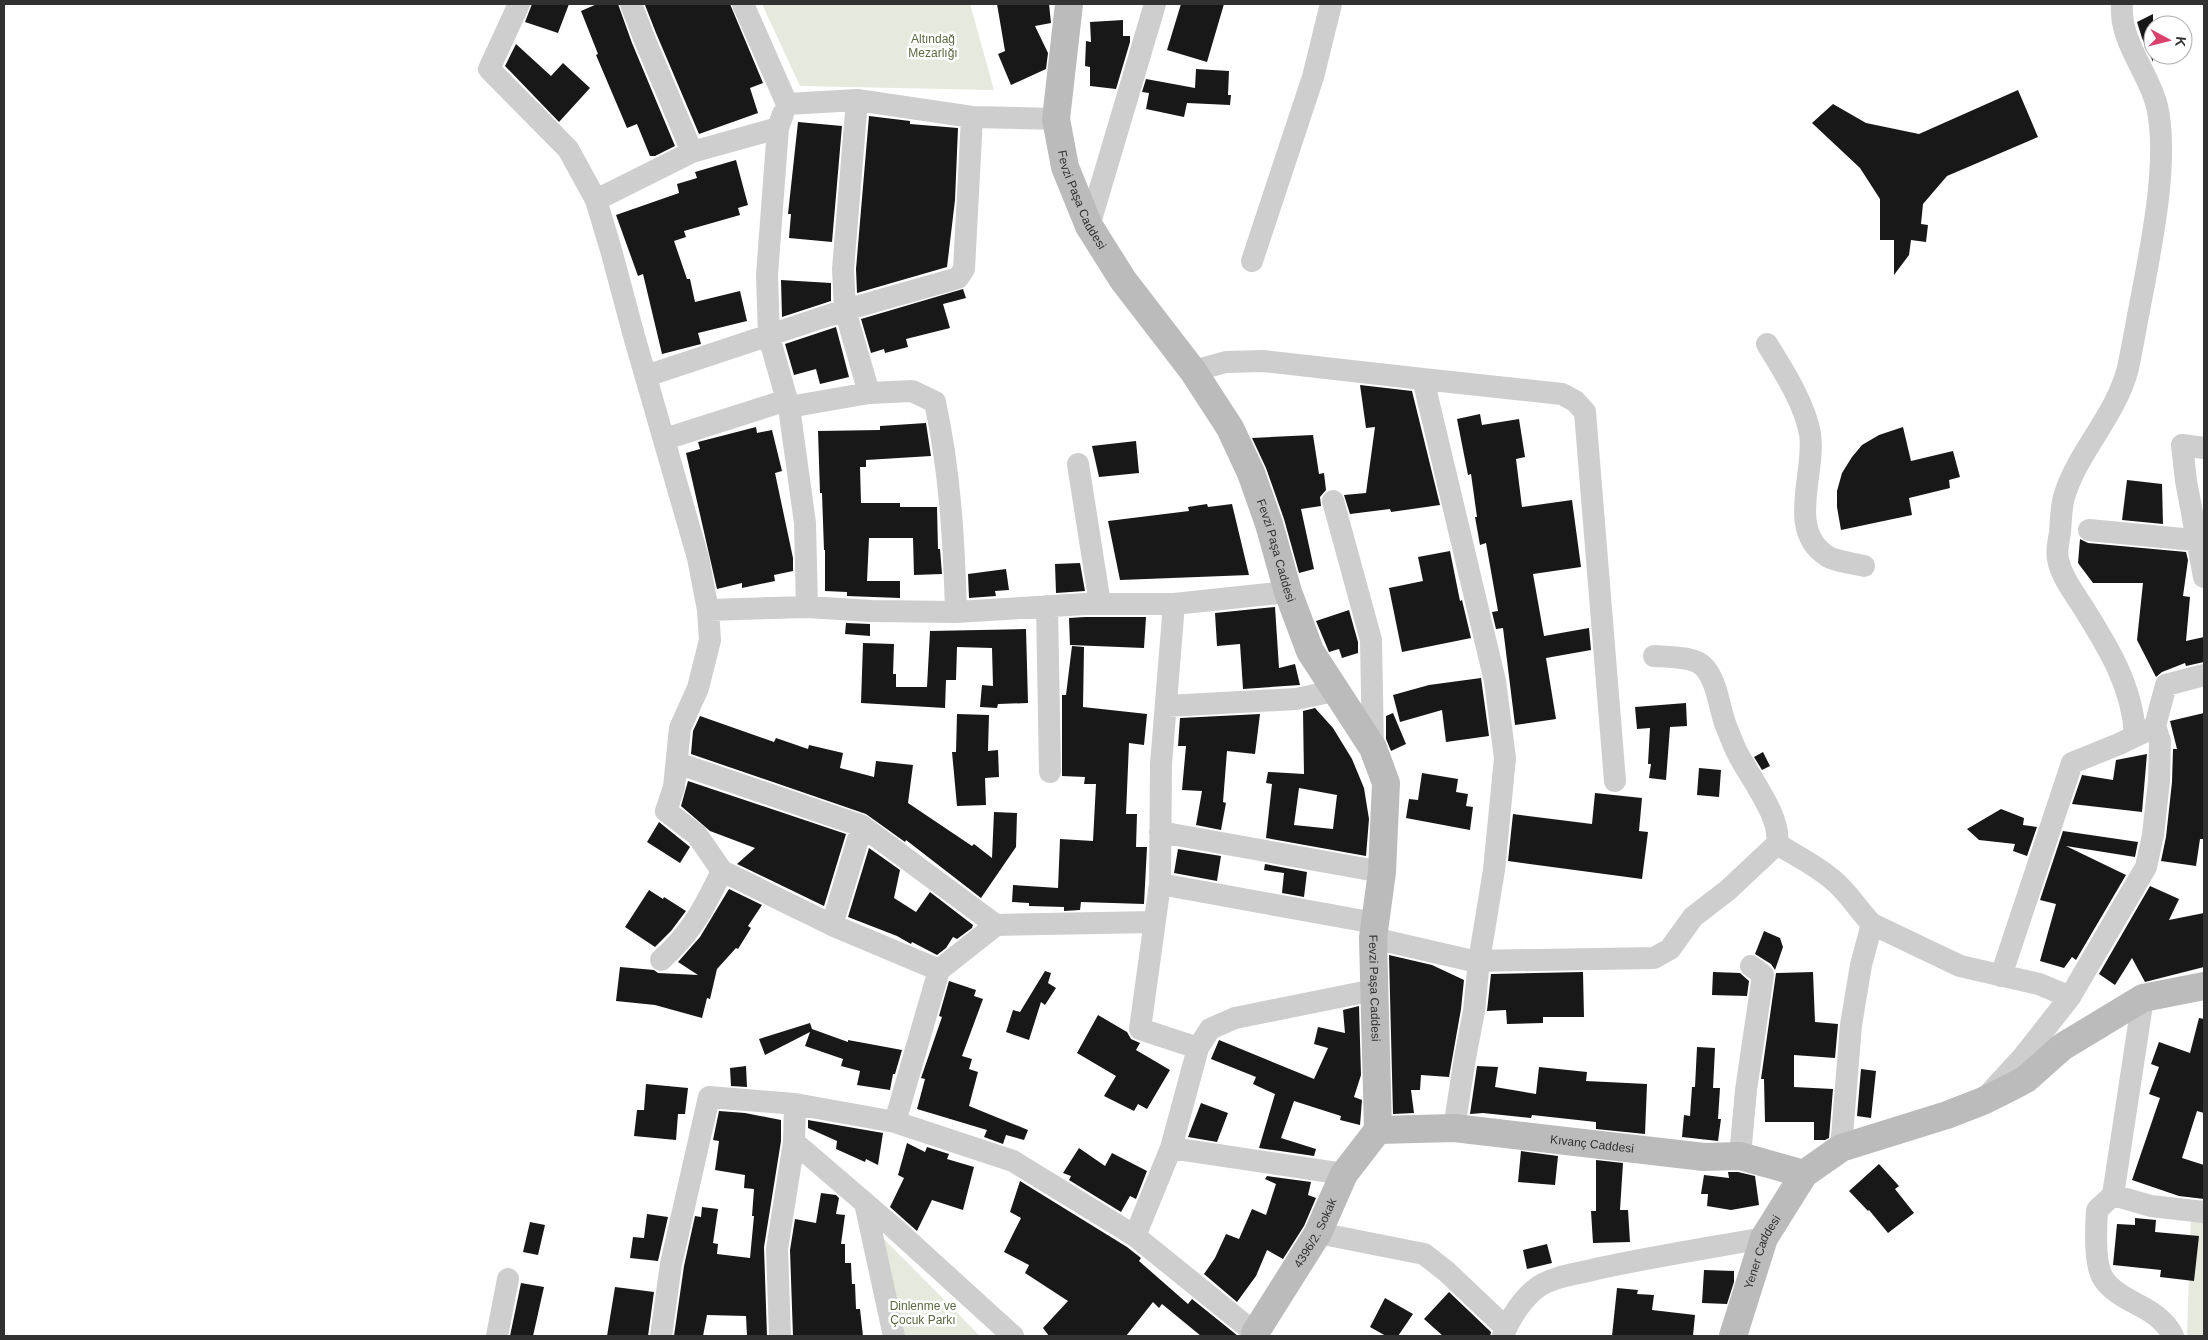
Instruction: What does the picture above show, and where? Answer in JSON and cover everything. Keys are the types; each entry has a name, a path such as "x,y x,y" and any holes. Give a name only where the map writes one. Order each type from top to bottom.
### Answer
{"street":[{"path":"519,4 489,69 568,149 596,200 612,250 698,558 708,610 710,640 698,688 680,728 674,786 666,811 697,835 722,871 832,925 939,970"},
{"path":"631,4 692,152"},
{"path":"743,4 787,104 778,128 767,275 769,337 788,404 805,523 807,607"},
{"name":"Fevzi Paşa Caddesi","path":"1069,4 1056,119 1065,167 1089,226 1123,280 1194,371 1230,428 1251,473 1269,524 1288,592 1310,650 1334,691 1373,748 1386,783 1382,872 1374,931 1378,1130"},
{"path":"1089,226 1155,4"},
{"path":"1252,261 1313,77 1331,4"},
{"path":"2122,4 2121,14 2133,52 2149,83 2157,107 2160,139 2158,192 2146,272 2127,370 2106,420 2073,474 2063,498 2058,559 2066,580 2116,660 2126,690 2135,736"},
{"path":"787,104 857,100 972,117 1056,119"},
{"path":"857,100 843,268 845,310 868,393"},
{"path":"646,376 769,337 845,310 958,278 964,269 972,117"},
{"path":"596,200 692,152 778,128"},
{"path":"1766,344 1789,379 1810,432 1812,456 1804,512 1812,544 1828,557 1864,566"},
{"path":"1194,371 1226,362 1263,361 1562,394 1575,401 1585,412 1615,781"},
{"path":"1423,379 1495,681 1505,758 1494,870 1479,961 1474,1011 1454,1128"},
{"path":"665,439 788,404 868,393 912,391 935,402 945,450 955,555 956,612"},
{"path":"2204,448 2182,445 2186,481 2201,540 2204,577"},
{"path":"1078,464 1100,604"},
{"path":"1333,501 1371,640 1373,748"},
{"path":"2089,530 2201,540"},
{"path":"708,610 807,607 872,611 956,612 1100,604 1174,604 1288,592"},
{"path":"1174,604 1161,764 1160,884 1140,1029 1198,1048"},
{"path":"1047,606 1050,772"},
{"path":"1160,884 1374,931 1479,961 1654,958 1670,949 1693,917 1728,890 1777,844 1778,834 1771,814 1737,753 1725,724 1712,678 1704,667 1687,659 1654,656"},
{"path":"1983,1101 2022,1058 2070,997 2146,867 2153,834 2159,780 2160,741 2156,726 2166,685 2204,675"},
{"path":"1167,706 1296,699 1334,691"},
{"path":"2001,976 2072,763 2156,726"},
{"path":"677,763 862,826 996,925"},
{"path":"832,925 862,826"},
{"path":"1160,832 1382,872"},
{"path":"1777,844 1832,879 1848,894 1861,913 1872,924 1960,966 2039,984 2070,997"},
{"path":"661,960 675,947 700,916 722,871"},
{"path":"895,1122 939,970 996,925 1154,922"},
{"path":"1841,1148 1851,1025 1861,965 1872,924"},
{"path":"1740,1156 1746,1090 1763,975 1751,966"},
{"path":"1804,1174 1841,1148 1946,1116 1983,1101 2026,1079 2062,1047 2144,998 2204,986"},
{"path":"1135,1236 1171,1148 1198,1048 1210,1029 1235,1018 1374,990"},
{"path":"2144,998 2113,1195 2097,1210 2095,1242 2102,1277 2117,1292 2154,1314 2171,1331 2173,1336"},
{"path":"661,1336 671,1264 709,1097 795,1104 895,1122 1013,1161 1135,1236 1254,1335"},
{"path":"780,1336 777,1249 794,1142 795,1104"},
{"name":"Kıvanç Caddesi","path":"1378,1130 1454,1128 1704,1157 1740,1156 1804,1174"},
{"name":"4396/2. Sokak","path":"1254,1335 1318,1233 1344,1174 1378,1130"},
{"path":"794,1142 1013,1336"},
{"path":"1171,1148 1344,1174"},
{"name":"Yener Caddesi","path":"1733,1336 1764,1238 1804,1174"},
{"path":"2113,1195 2151,1206 2204,1212"},
{"path":"865,1203 894,1336"},
{"path":"1318,1233 1424,1254 1448,1272 1504,1332 1525,1300 1537,1287 1552,1280 1635,1260 1764,1238"},
{"path":"498,1336 508,1279"}],"green space":[{"name":"Altındağ Mezarlığı","path":"762,4 970,4 994,90 800,86"},
{"path":"2191,1212 2204,1213 2204,1336 2187,1336"},
{"name":"Dinlenme ve Çocuk Parkı","path":"883,1238 980,1336 905,1336"}],"building":[{"path":"532,4 569,4 558,33 525,22"},
{"path":"597,4 618,4 632,43 675,146 655,156 650,156 637,124 627,128 596,55 598,54 581,11"},
{"path":"730,4 763,83 750,88 758,113 699,134 645,5"},
{"path":"997,4 1049,4 1051,23 1035,26 1048,53 1046,69 1011,85 998,54 1005,51"},
{"path":"1181,4 1224,4 1207,62 1167,50"},
{"path":"2143,19 2143,40 2142,38 2137,22"},
{"path":"1123,20 1123,36 1130,36 1130,42 1116,89 1090,86 1090,67 1085,66 1086,41 1091,42 1090,22"},
{"path":"516,44 551,76 563,63 590,88 559,122 505,66"},
{"path":"1196,69 1229,71 1228,95 1231,95 1230,105 1187,103 1184,117 1146,109 1149,93 1142,92 1146,79 1195,88"},
{"path":"2018,90 2038,137 1947,176 1923,204 1921,224 1928,225 1926,242 1911,240 1909,255 1894,275 1894,240 1880,240 1880,199 1860,168 1812,123 1833,104 1866,123 1919,134"},
{"path":"869,116 910,121 910,124 958,128 955,200 947,267 857,293 856,269"},
{"path":"798,122 842,126 832,242 789,238 791,214 788,214"},
{"path":"736,160 748,205 738,208 740,215 684,231 686,237 674,241 687,279 690,279 695,302 740,291 747,321 698,333 701,344 662,354 643,274 638,276 616,215 679,193 677,184 697,178 695,172"},
{"path":"781,280 831,283 831,301 782,317"},
{"path":"963,289 966,298 943,304 950,328 906,339 908,347 885,353 884,349 871,353 861,319"},
{"path":"836,327 849,377 820,384 816,369 794,375 785,344"},
{"path":"1360,385 1412,391 1440,505 1391,512 1390,509 1350,514 1344,495 1366,493 1375,427 1366,428"},
{"path":"1480,414 1482,425 1519,419 1525,457 1516,459 1522,507 1572,500 1581,567 1533,574 1544,636 1589,628 1591,650 1546,658 1556,719 1515,725 1503,628 1496,629 1492,612 1498,611 1486,543 1480,545 1471,474 1468,475 1457,419"},
{"path":"926,423 931,456 866,460 866,467 860,467 861,503 900,503 900,507 937,507 938,549 940,549 942,574 914,575 913,538 869,538 867,581 900,581 900,598 847,596 847,592 825,591 825,550 822,493 820,493 818,431 880,430 880,426"},
{"path":"756,427 757,433 772,430 782,471 775,473 793,558 793,571 774,575 775,581 742,588 742,583 717,589 686,453 700,449 698,442"},
{"path":"1903,427 1911,461 1953,451 1960,477 1949,480 1950,488 1909,498 1912,515 1841,530 1837,507 1837,491 1842,473 1862,445 1879,435"},
{"path":"1313,435 1319,474 1324,473 1326,490 1320,497 1321,506 1301,509 1314,569 1299,573 1284,519 1266,468 1252,438"},
{"path":"1136,441 1139,473 1099,477 1092,446"},
{"path":"2127,480 2162,484 2163,524 2122,520"},
{"path":"1207,504 1208,507 1232,504 1249,575 1120,580 1108,521 1189,511 1188,507"},
{"path":"2080,539 2088,543 2186,552 2188,560 2183,596 2190,597 2186,641 2204,637 2204,662 2186,666 2185,663 2162,672 2156,677 2137,640 2143,583 2093,583 2078,563"},
{"path":"1450,551 1460,601 1462,600 1471,638 1402,652 1389,588 1423,581 1418,557"},
{"path":"1080,563 1085,591 1056,593 1055,564"},
{"path":"1006,569 1009,590 995,591 996,596 969,598 968,574"},
{"path":"1275,607 1279,668 1295,664 1300,685 1243,689 1240,644 1217,646 1215,613"},
{"path":"1349,610 1358,642 1358,653 1342,658 1339,649 1329,652 1316,621"},
{"path":"1146,617 1144,648 1070,645 1069,618"},
{"path":"846,623 870,624 870,636 845,634"},
{"path":"1026,629 1028,703 998,704 997,708 980,707 982,685 993,686 992,648 957,647 956,680 946,680 945,708 861,703 863,643 894,644 893,674 896,674 896,687 927,687 930,631"},
{"path":"1072,646 1084,647 1083,707 1147,714 1144,745 1129,743 1126,814 1137,814 1136,847 1147,847 1144,904 1081,902 1080,910 1064,911 1064,907 1029,906 1029,903 1012,902 1013,885 1058,888 1060,839 1093,841 1096,784 1084,784 1085,777 1062,776 1062,695 1066,695"},
{"path":"1481,678 1489,736 1446,742 1442,710 1400,722 1393,695 1429,685"},
{"path":"1686,703 1687,726 1670,727 1666,780 1649,778 1651,764 1648,764 1650,728 1637,729 1635,707"},
{"path":"1315,708 1333,728 1352,759 1364,788 1369,819 1366,856 1266,838 1272,784 1266,783 1268,772 1304,774 1303,711","holes":["1299,788 1337,795 1333,829 1294,825"]},
{"path":"1393,713 1406,744 1391,751 1386,739 1386,716"},
{"path":"2204,713 2204,831 2203,839 2200,839 2196,866 2161,861 2166,837 2172,782 2173,749 2177,749 2170,721"},
{"path":"957,714 989,715 988,751 998,750 999,777 985,778 986,805 957,806 952,752 956,752"},
{"path":"1260,714 1255,754 1227,751 1223,802 1226,803 1221,830 1196,825 1202,791 1182,790 1186,746 1178,746 1180,718"},
{"path":"700,716 774,742 776,738 808,749 809,745 843,753 840,768 874,777 876,761 913,765 908,803 972,846 974,844 992,858 994,812 1017,813 1016,847 981,898 906,840 905,842 866,814 691,754 693,731"},
{"path":"1763,752 1770,766 1762,770 1754,757"},
{"path":"2147,754 2142,812 2072,804 2082,775 2113,780 2116,760"},
{"path":"1699,768 1721,770 1719,797 1697,795"},
{"path":"1422,773 1458,779 1456,792 1468,794 1466,806 1473,807 1470,830 1406,818 1409,799 1418,800"},
{"path":"688,781 846,834 824,906 737,864 755,848 710,831 681,806"},
{"path":"1595,793 1642,798 1639,831 1648,832 1642,879 1508,861 1513,814 1592,824"},
{"path":"2001,809 2024,818 2023,825 2037,827 2027,856 2013,851 2015,844 1979,840 1967,829"},
{"path":"659,822 690,847 680,863 647,842"},
{"path":"2063,831 2138,842 2135,857 2066,846 2126,875 2076,960 2072,957 2064,968 2040,961 2056,904 2040,900"},
{"path":"869,848 900,870 894,898 916,912 930,892 973,925 972,928 957,939 953,937 946,948 937,955 912,942 911,944 897,936 848,917"},
{"path":"1178,849 1221,856 1217,881 1174,873"},
{"path":"1265,864 1307,872 1304,897 1282,893 1284,873 1264,870"},
{"path":"2150,886 2179,899 2169,920 2204,913 2204,967 2145,982 2132,958 2115,985 2099,974"},
{"path":"729,889 762,905 748,926 751,928 738,949 736,948 717,969 710,999 707,998 702,1018 655,1005 616,1001 620,967 654,970 658,973 698,975 678,962 700,937"},
{"path":"649,890 686,911 671,931 655,947 625,927"},
{"path":"1764,931 1780,938 1783,947 1775,970 1771,964 1755,954"},
{"path":"1389,955 1432,965 1464,980 1449,1077 1421,1075 1420,1090 1411,1090 1414,1113 1393,1114"},
{"path":"1045,971 1051,973 1048,983 1056,988 1045,1005 1041,1002 1029,1040 1006,1032 1013,1010 1020,1012"},
{"path":"1583,972 1584,1017 1543,1017 1543,1023 1507,1024 1506,1010 1487,1011 1491,974"},
{"path":"1713,972 1740,973 1749,981 1747,996 1712,995"},
{"path":"1813,972 1815,1022 1838,1024 1835,1058 1794,1055 1794,1087 1833,1089 1829,1138 1825,1140 1814,1140 1814,1122 1765,1122 1764,1079 1761,1079 1776,973"},
{"path":"949,981 976,990 974,996 983,999 962,1056 972,1059 969,1069 978,1072 969,1106 1028,1130 1024,1140 1006,1135 1003,1144 984,1137 987,1130 917,1109 925,1079 921,1078 942,1017 939,1016"},
{"path":"1359,1006 1361,1075 1354,1097 1362,1100 1360,1125 1340,1120 1341,1116 1294,1101 1281,1138 1316,1149 1314,1156 1259,1148 1275,1094 1253,1084 1256,1077 1211,1059 1219,1040 1314,1079 1328,1048 1314,1044 1318,1027 1345,1033 1343,1010"},
{"path":"1098,1015 1127,1032 1131,1039 1140,1043 1136,1050 1170,1070 1147,1109 1138,1104 1134,1111 1104,1096 1116,1076 1077,1053"},
{"path":"2199,1018 2204,1019 2204,1113 2197,1111 2182,1158 2204,1165 2204,1199 2179,1196 2132,1180 2160,1098 2149,1094 2159,1067 2151,1064 2159,1042 2190,1053"},
{"path":"810,1023 812,1029 848,1042 848,1040 902,1050 895,1074 893,1074 890,1090 857,1085 860,1071 841,1066 843,1059 805,1046 810,1032 765,1055 759,1039"},
{"path":"1697,1047 1715,1048 1713,1088 1720,1088 1718,1119 1721,1119 1718,1141 1682,1137 1684,1115 1690,1116 1692,1087 1695,1087"},
{"path":"746,1066 747,1087 731,1086 730,1068"},
{"path":"1477,1066 1498,1067 1495,1087 1536,1094 1539,1067 1587,1072 1586,1081 1647,1084 1645,1134 1596,1129 1596,1122 1532,1115 1531,1118 1483,1113 1470,1114"},
{"path":"1861,1069 1876,1071 1871,1118 1857,1116"},
{"path":"646,1084 688,1088 685,1114 678,1114 676,1140 634,1136 637,1110 644,1110"},
{"path":"1201,1103 1228,1113 1217,1142 1188,1137"},
{"path":"719,1111 745,1113 781,1120 781,1141 764,1247 767,1336 747,1336 746,1316 707,1315 703,1336 674,1336 684,1266 695,1216 701,1217 702,1207 718,1209 713,1243 718,1244 717,1254 750,1258 754,1216 752,1216 754,1189 744,1188 745,1175 715,1170 719,1141 713,1140"},
{"path":"808,1120 883,1133 878,1165 866,1159 865,1162 836,1149 837,1141 808,1128"},
{"path":"907,1143 925,1152 927,1147 949,1154 947,1159 974,1167 963,1210 932,1200 917,1231 890,1207 904,1178 898,1175"},
{"path":"1079,1148 1105,1166 1112,1153 1147,1171 1136,1199 1130,1196 1121,1212 1069,1180 1071,1176 1063,1173"},
{"path":"1521,1151 1558,1156 1555,1185 1518,1182"},
{"path":"1596,1160 1623,1163 1620,1210 1628,1210 1630,1242 1593,1243 1591,1211 1596,1211"},
{"path":"1879,1164 1899,1186 1895,1189 1914,1213 1888,1233 1869,1210 1849,1191"},
{"path":"1728,1172 1755,1176 1759,1205 1731,1210 1707,1206 1708,1194 1701,1194 1704,1175 1729,1178"},
{"path":"1267,1176 1311,1182 1308,1195 1316,1198 1304,1226 1283,1259 1267,1250 1256,1276 1237,1302 1204,1274 1215,1258 1226,1234 1239,1239 1252,1209 1266,1215 1276,1184 1265,1179"},
{"path":"1020,1181 1127,1247 1141,1258 1139,1261 1188,1304 1192,1299 1238,1336 1201,1336 1162,1304 1159,1308 1153,1302 1126,1336 1049,1336 1043,1328 1068,1301 1025,1273 1029,1265 1004,1252 1021,1218 1010,1212"},
{"path":"821,1193 836,1195 839,1198 836,1214 845,1215 841,1244 845,1244 845,1263 851,1263 852,1284 855,1284 856,1309 860,1309 863,1336 793,1336 790,1250 795,1219 816,1223"},
{"path":"647,1214 668,1217 658,1261 630,1258 633,1237 644,1238"},
{"path":"2135,1218 2156,1220 2155,1232 2199,1236 2194,1281 2160,1277 2161,1270 2113,1265 2117,1224 2135,1225"},
{"path":"530,1222 545,1225 538,1255 523,1252"},
{"path":"1547,1244 1552,1263 1527,1269 1523,1250"},
{"path":"1704,1270 1734,1271 1734,1282 1727,1304 1702,1303"},
{"path":"521,1283 544,1287 533,1336 510,1336"},
{"path":"615,1287 654,1292 648,1336 607,1336"},
{"path":"1617,1288 1638,1290 1637,1294 1654,1295 1652,1310 1695,1315 1693,1336 1612,1336"},
{"path":"1449,1292 1491,1332 1490,1336 1443,1336 1424,1319"},
{"path":"1385,1298 1413,1314 1398,1336 1386,1336 1370,1327"}]}
